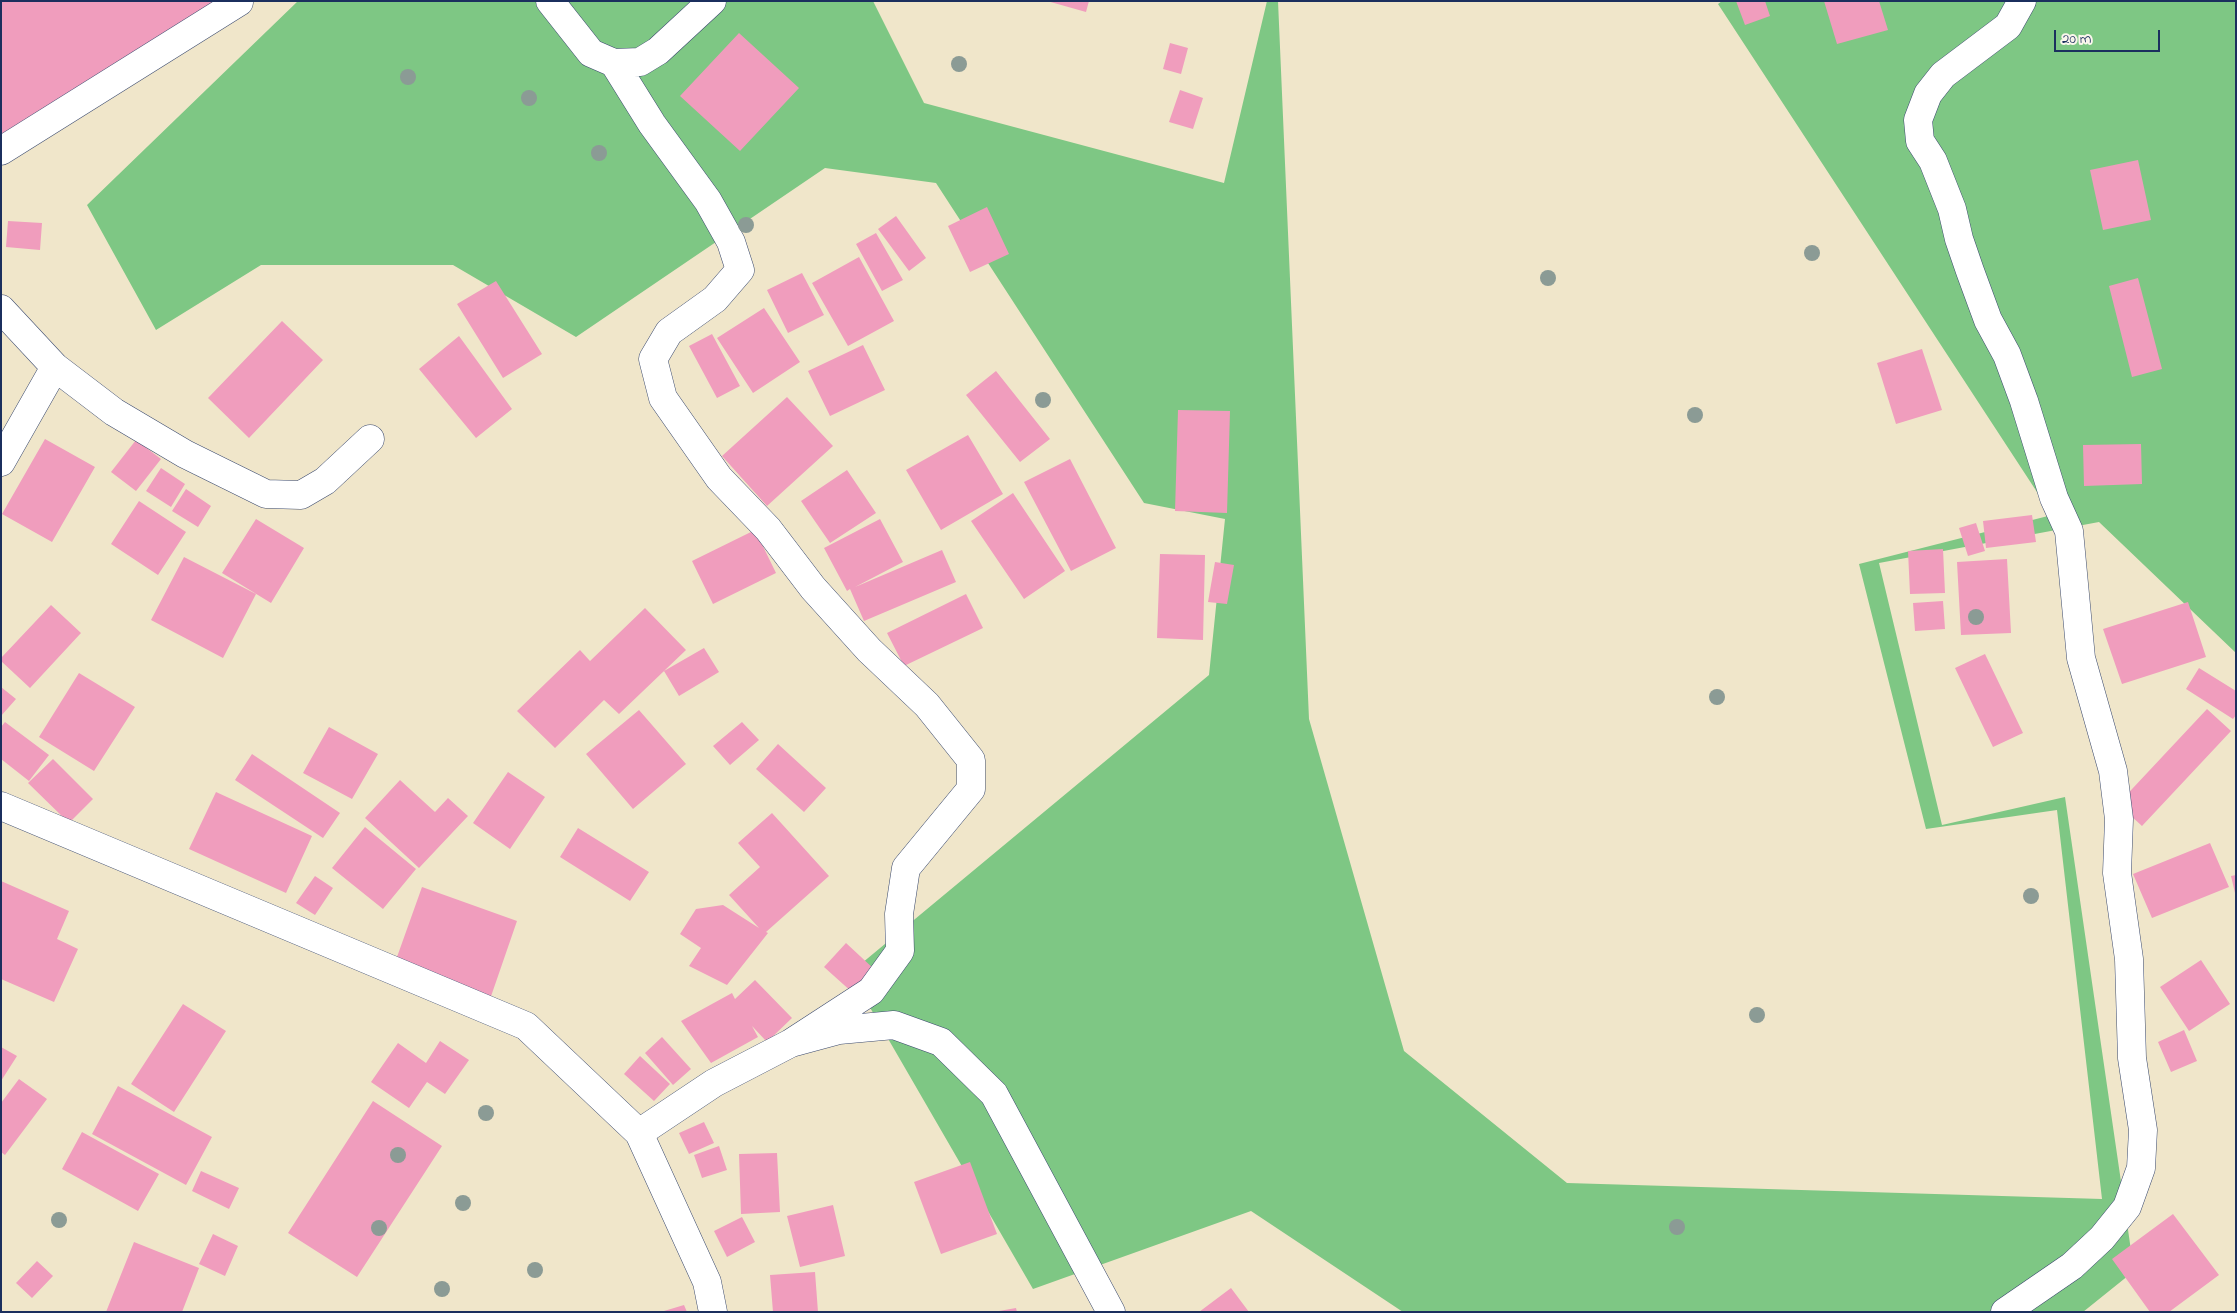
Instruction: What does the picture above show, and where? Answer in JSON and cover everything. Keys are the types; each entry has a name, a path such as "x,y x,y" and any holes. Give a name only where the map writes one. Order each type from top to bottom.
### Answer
{"street":[{"path":"550,1 591,53 614,63 640,62 658,51 712,1"},
{"path":"2005,1312 2072,1266 2102,1238 2127,1207 2141,1168 2143,1130 2132,1058 2129,959 2117,873 2119,819 2113,771 2081,658 2069,531 2054,498 2008,355 1988,320 1959,239 1952,209 1933,161 1920,141 1918,120 1928,94 1943,75 2008,26 2022,1"},
{"path":"1,151 239,2"},
{"path":"614,63 652,124 708,201 731,242 740,270 715,300 669,332 653,359 663,398 719,478 768,529 813,588 869,650 927,705 971,760 971,789 906,868 898,914 900,951 871,991 791,1044 714,1083 639,1133"},
{"path":"1,309 55,367 114,412 185,454 266,494 301,495 325,481 370,439"},
{"path":"1,462 55,367"},
{"path":"1,806 526,1026 639,1133 707,1282 713,1312"},
{"path":"791,1044 839,1030 894,1025 941,1042 994,1094 1110,1312"}],"green space":[{"path":"298,1 873,1 924,103 1224,183 1267,1 1278,1 1309,719 1404,1051 1567,1183 2102,1199 2057,810 1926,829 1859,564 2052,515 1718,4 1722,1 2236,1 2236,653 2099,522 1879,563 1942,825 2065,797 2134,1271 2083,1312 1403,1312 1251,1211 1033,1289 850,973 1209,675 1225,519 1144,503 936,183 825,168 576,337 453,265 261,265 156,330 87,205"}],"building":[{"path":"1,1 217,1 1,150"},
{"path":"1047,1 1089,1 1086,12"},
{"path":"1736,1 1765,1 1770,16 1745,25"},
{"path":"1824,1 1879,1 1888,30 1837,44"},
{"path":"739,33 799,88 740,151 680,96"},
{"path":"1170,43 1188,48 1181,74 1163,69"},
{"path":"1180,90 1203,98 1193,129 1169,122"},
{"path":"2138,160 2151,220 2103,230 2090,170"},
{"path":"987,207 1009,254 970,272 948,226"},
{"path":"896,216 926,258 909,271 878,229"},
{"path":"8,221 42,223 40,250 6,247"},
{"path":"876,233 903,280 882,291 856,244"},
{"path":"859,257 894,321 848,346 812,283"},
{"path":"802,273 824,315 788,333 767,290"},
{"path":"2138,278 2162,369 2132,377 2109,286"},
{"path":"496,281 542,354 503,378 457,304"},
{"path":"764,308 800,362 753,393 717,338"},
{"path":"282,321 323,360 249,438 208,398"},
{"path":"712,334 740,386 717,398 689,346"},
{"path":"459,336 512,409 476,438 419,369"},
{"path":"863,345 885,390 830,416 808,371"},
{"path":"1922,349 1942,410 1896,424 1877,363"},
{"path":"996,371 1050,439 1020,462 966,395"},
{"path":"787,397 833,446 767,506 722,456"},
{"path":"1178,410 1230,411 1227,513 1175,511"},
{"path":"968,435 1003,494 941,530 906,470"},
{"path":"45,439 95,467 52,542 2,514"},
{"path":"136,440 161,459 136,491 111,472"},
{"path":"2141,444 2142,484 2084,486 2083,445"},
{"path":"1070,459 1116,548 1071,571 1024,482"},
{"path":"161,468 185,484 171,507 146,491"},
{"path":"847,470 876,513 830,543 801,501"},
{"path":"186,489 211,506 198,527 172,511"},
{"path":"1013,493 1065,571 1024,599 971,521"},
{"path":"139,501 186,532 158,575 111,544"},
{"path":"2032,515 2036,542 1986,548 1983,521"},
{"path":"256,519 304,548 271,603 222,573"},
{"path":"880,519 903,562 855,587 942,550 956,582 864,621 850,589 847,591 824,548"},
{"path":"1976,523 1985,551 1968,556 1959,528"},
{"path":"755,530 776,573 713,604 692,561"},
{"path":"1943,549 1945,593 1910,594 1908,551"},
{"path":"1160,554 1205,555 1203,640 1157,638"},
{"path":"184,557 256,594 223,658 151,620"},
{"path":"2007,559 2011,633 1961,635 1957,562"},
{"path":"1215,562 1234,565 1227,604 1208,602"},
{"path":"966,594 983,628 904,666 887,633"},
{"path":"1943,601 1945,629 1915,631 1913,603"},
{"path":"2188,602 2206,657 2122,684 2103,629"},
{"path":"51,605 81,633 30,688 1,661 1,658"},
{"path":"645,608 686,650 619,714 604,700 555,748 517,711 580,650 590,661"},
{"path":"704,648 719,672 679,696 664,671"},
{"path":"1985,654 2023,733 1993,747 1955,668"},
{"path":"2199,668 2236,691 2236,715 2233,719 2186,689"},
{"path":"79,673 135,707 94,771 39,737"},
{"path":"1,687 16,699 1,716"},
{"path":"2207,709 2231,731 2142,826 2118,804"},
{"path":"639,710 686,764 633,809 586,754"},
{"path":"5,722 49,755 29,781 1,759 1,727"},
{"path":"742,722 759,740 730,765 713,746"},
{"path":"329,727 378,754 352,799 303,773"},
{"path":"778,744 826,788 804,812 756,769"},
{"path":"252,754 340,813 323,838 235,780"},
{"path":"53,759 93,799 69,823 28,783"},
{"path":"508,772 545,797 510,849 473,823"},
{"path":"400,780 435,812 448,798 468,816 419,868 365,818"},
{"path":"216,792 312,836 286,893 189,849"},
{"path":"772,813 829,876 766,932 768,933 727,985 689,966 701,948 680,934 696,909 723,905 759,928 729,895 760,867 738,843"},
{"path":"365,827 416,869 383,909 332,868"},
{"path":"578,828 649,872 630,901 560,857"},
{"path":"2210,843 2229,887 2152,918 2133,874"},
{"path":"2236,875 2236,893 2235,893 2231,876"},
{"path":"315,876 333,888 315,915 296,903"},
{"path":"1,881 69,911 57,939 78,949 54,1002 1,979"},
{"path":"422,887 517,921 488,1005 392,971"},
{"path":"846,943 874,969 853,993 824,967"},
{"path":"2201,960 2230,1004 2189,1031 2160,987"},
{"path":"755,980 792,1018 767,1042 752,1026 758,1037 711,1063 681,1021 732,993 735,999"},
{"path":"183,1004 226,1031 174,1112 131,1084"},
{"path":"2184,1030 2197,1061 2171,1072 2158,1042"},
{"path":"662,1037 691,1069 673,1085 645,1053"},
{"path":"440,1041 469,1060 445,1094 427,1082 409,1108 371,1082 398,1043 426,1063"},
{"path":"1,1047 17,1056 1,1081"},
{"path":"640,1056 670,1084 654,1101 624,1074"},
{"path":"19,1079 47,1099 5,1155 1,1152 1,1103"},
{"path":"118,1086 212,1137 186,1185 92,1134"},
{"path":"373,1101 442,1146 357,1277 288,1233"},
{"path":"704,1122 714,1143 689,1154 679,1133"},
{"path":"82,1132 159,1174 138,1211 62,1169"},
{"path":"719,1146 727,1170 702,1178 694,1155"},
{"path":"777,1153 780,1212 741,1214 739,1154"},
{"path":"970,1162 997,1234 941,1254 914,1182"},
{"path":"201,1171 239,1188 229,1209 192,1191"},
{"path":"833,1205 845,1256 800,1267 787,1216"},
{"path":"2173,1214 2219,1275 2169,1312 2150,1312 2112,1259"},
{"path":"742,1217 755,1242 727,1257 714,1231"},
{"path":"213,1234 238,1246 225,1276 199,1264"},
{"path":"134,1242 199,1268 182,1312 106,1312"},
{"path":"37,1261 53,1276 32,1298 16,1283"},
{"path":"815,1272 818,1312 773,1312 770,1275"},
{"path":"1231,1288 1249,1312 1199,1312"},
{"path":"684,1305 687,1312 664,1312 664,1311"},
{"path":"1016,1308 1017,1312 999,1312 999,1311"}]}
